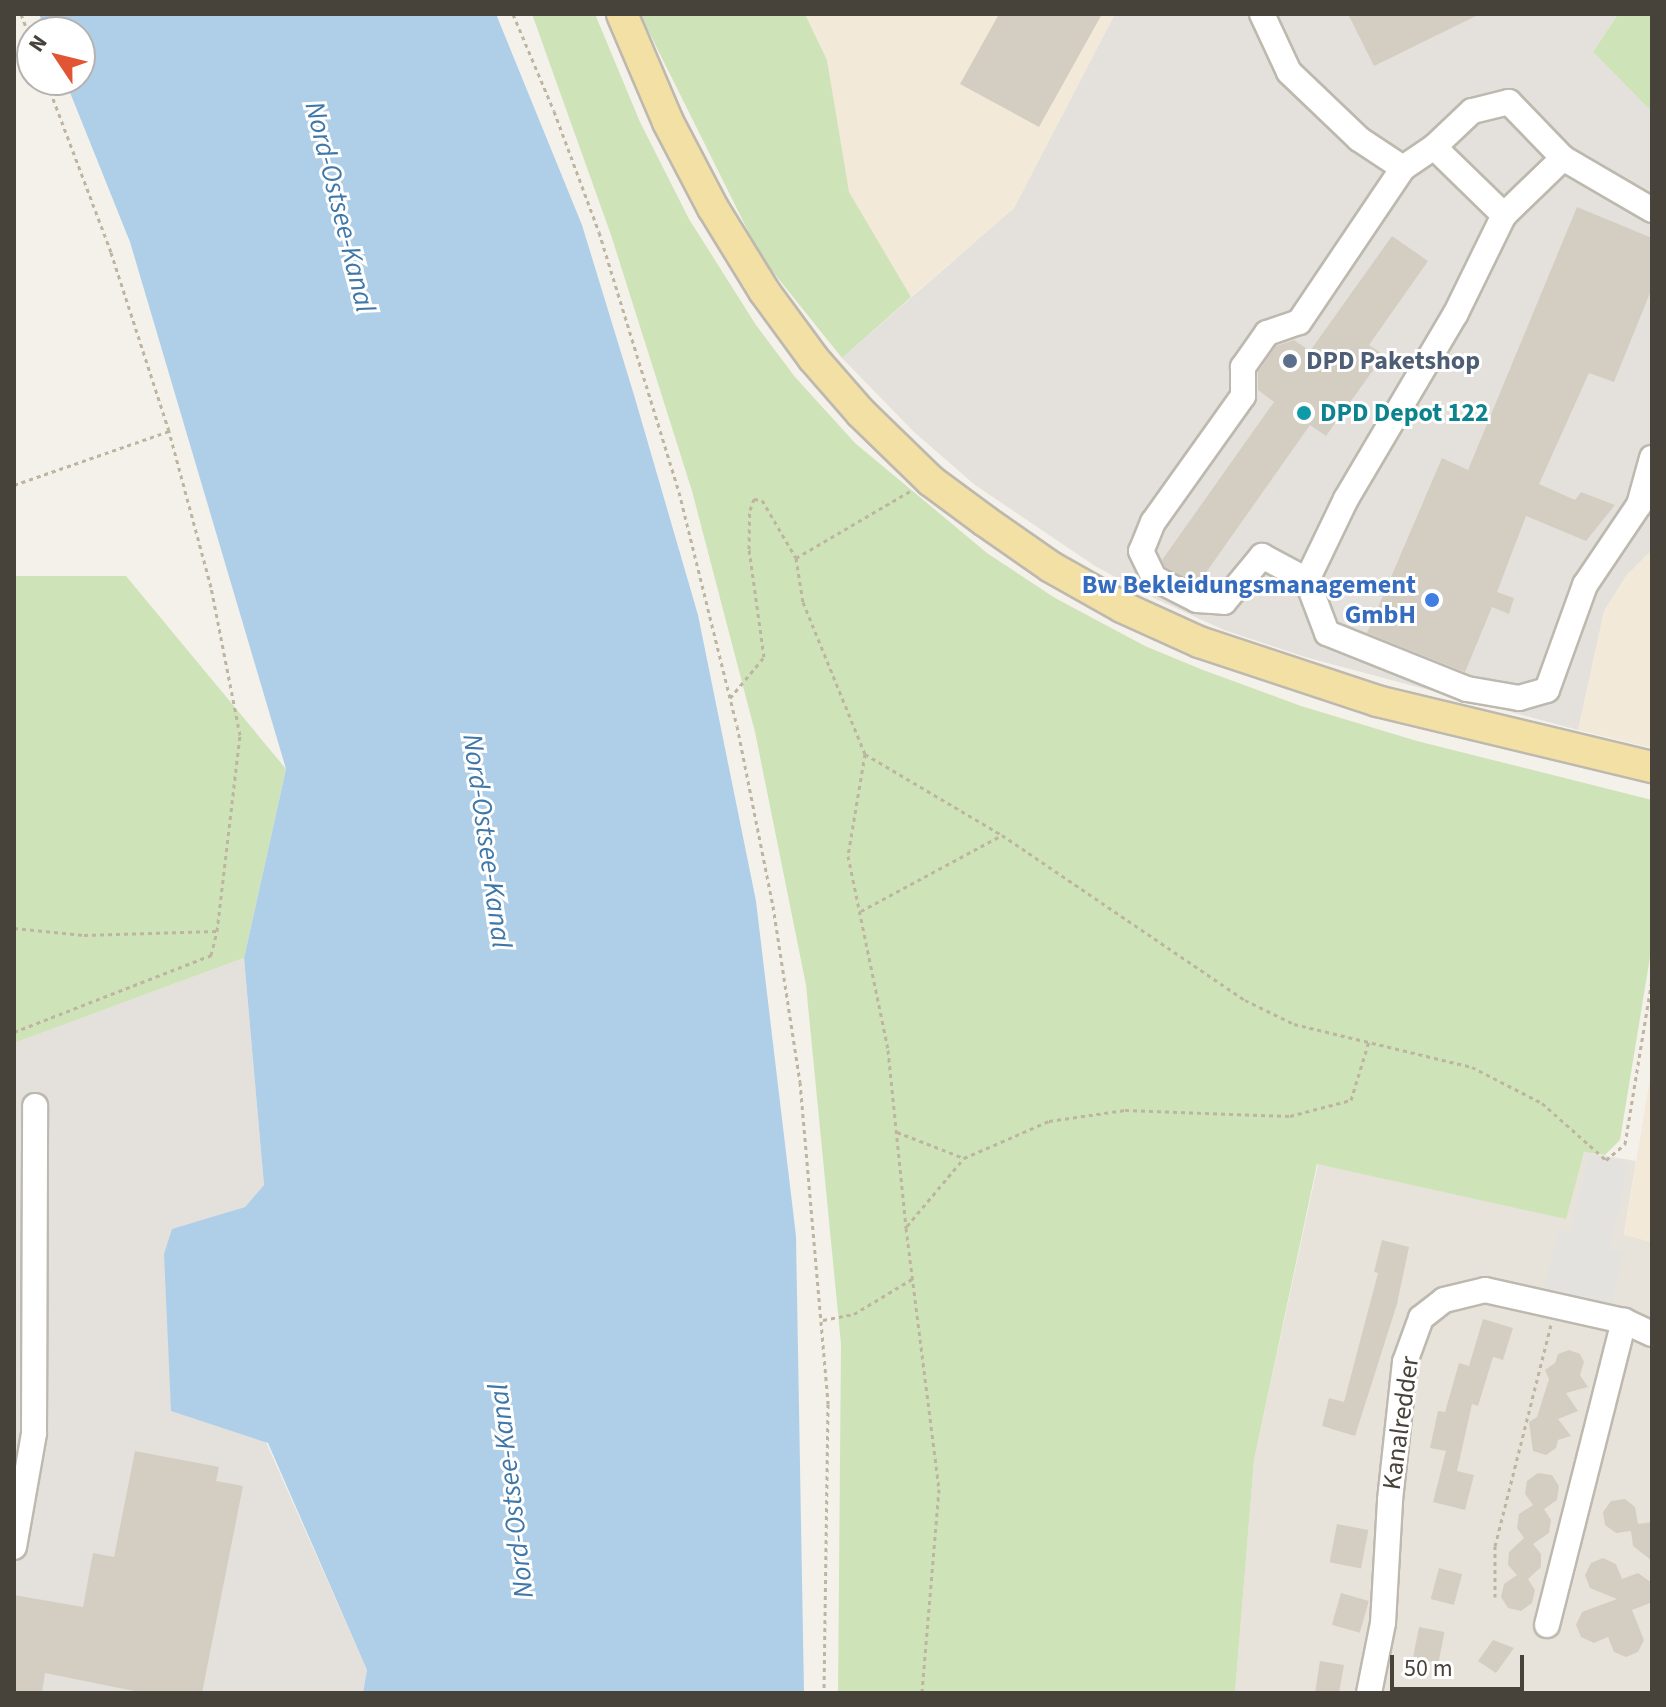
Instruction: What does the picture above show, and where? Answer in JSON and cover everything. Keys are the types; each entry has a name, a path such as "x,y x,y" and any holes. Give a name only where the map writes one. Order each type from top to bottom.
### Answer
{"main road":[{"path":"622,14 668,122 713,208 764,291 861,413 931,481 985,521 1051,567 1122,607 1199,642 1377,701 1652,767"}],"street":[{"path":"1262,14 1289,72 1359,139 1403,168"},
{"path":"1650,472 1639,505 1585,585 1547,690 1519,698 1467,689 1327,633 1307,580 1262,556 1224,602 1197,600 1154,578 1141,551 1153,522 1243,396 1243,367 1267,333 1299,322 1403,168 1434,147 1472,111 1509,102 1563,158 1652,210"},
{"path":"1434,147 1504,215"},
{"path":"1307,580 1346,499 1455,315 1504,215 1563,158"},
{"path":"14,1547 34,1433 35,1106"},
{"name":"Kanalredder","path":"1369,1693 1383,1623 1390,1500 1405,1362 1421,1318 1444,1300 1485,1290 1624,1321 1652,1334"},
{"path":"1547,1625 1624,1321"}],"path":[{"path":"513,14 554,111 603,247 679,492 765,862 790,1006 823,1320 830,1471 824,1693"},
{"path":"14,1032 211,955 217,931 240,735 211,587 169,431 111,252 52,96"},
{"path":"14,485 169,431"},
{"path":"796,558 915,488 908,481"},
{"path":"729,699 764,657 749,549 750,510 754,499 762,500 796,558 803,602 865,754 848,856 888,1050 906,1228 939,1489 922,1693"},
{"path":"865,754 1002,835 1245,1000 1294,1024 1472,1067 1542,1103 1606,1160 1625,1144 1652,979"},
{"path":"861,912 1002,835"},
{"path":"14,928 84,935 217,931"},
{"path":"906,1228 964,1158 1049,1121 1125,1110 1290,1116 1351,1100 1369,1041"},
{"path":"896,1132 964,1158"},
{"path":"823,1320 854,1314 912,1279"},
{"path":"1495,1597 1495,1546 1530,1401 1548,1348 1554,1305"}],"shaded area":[{"path":"805,14 1115,14 1014,208 911,297 848,192 827,60"},
{"path":"1115,14 1618,14 1593,52 1652,112 1652,550 1626,576 1604,611 1578,730 1305,657 1224,630 1156,599 1095,566 975,485 914,432 842,358 1014,208"},
{"path":"1652,550 1652,748 1578,730 1604,611 1626,576"},
{"path":"244,958 264,1185 245,1207 172,1230 367,1670 363,1693 14,1693 14,1043"},
{"path":"1652,1066 1652,1242 1624,1235"},
{"path":"1584,1152 1636,1161 1624,1234 1652,1242 1652,1693 1235,1693 1254,1460 1318,1164 1565,1218"},
{"path":"1589,1154 1629,1163 1609,1249 1623,1252 1610,1313 1542,1297 1558,1231 1570,1233"}],"green space":[{"path":"532,14 595,14 640,122 689,219 756,325 795,377 855,443 987,553 1055,598 1145,646 1203,670 1301,706 1417,741 1652,800 1652,945 1620,1140 1605,1155 1584,1152 1566,1219 1317,1164 1254,1460 1235,1693 838,1693 841,1344 806,985 755,732 692,491 611,235"},
{"path":"640,14 805,14 827,60 849,192 911,297 842,358 761,257"},
{"path":"1618,14 1652,14 1652,112 1593,52"},
{"path":"14,576 126,576 286,769 244,958 14,1043"}],"water":[{"name":"Nord-Ostsee-Kanal","path":"496,14 582,225 634,395 698,615 756,901 796,1236 804,1693 363,1693 367,1670 268,1443 171,1411 164,1254 172,1229 245,1207 264,1185 244,958 286,769 130,242 71,96 96,96 96,16 40,16"}],"building":[{"path":"999,14 1102,14 1039,127 960,84"},
{"path":"1348,14 1480,14 1374,66"},
{"path":"1577,207 1652,238 1652,288 1614,382 1589,373 1539,484 1575,500 1581,492 1615,505 1586,541 1526,516 1497,592 1514,598 1509,614 1492,607 1465,672 1367,633 1442,458 1468,470"},
{"name":"DPD Depot 122","path":"1392,236 1428,261 1369,345 1384,355 1326,436 1310,425 1198,584 1165,567 1162,560 1274,402 1258,390 1258,372 1276,346 1294,340 1310,351"},
{"path":"1382,1240 1409,1247 1397,1304 1355,1436 1322,1426 1329,1398 1344,1402 1378,1273 1374,1272"},
{"path":"1483,1319 1513,1328 1503,1360 1493,1357 1478,1406 1472,1404 1457,1471 1474,1475 1465,1510 1433,1502 1446,1451 1430,1448 1438,1411 1445,1412 1459,1363 1469,1366"},
{"path":"1569,1350 1580,1354 1584,1362 1580,1375 1588,1387 1566,1393 1578,1411 1558,1419 1571,1436 1558,1440 1556,1448 1546,1455 1533,1451 1529,1422 1537,1417 1549,1379 1545,1370 1555,1363 1558,1354"},
{"path":"135,1451 219,1467 216,1481 243,1486 202,1693 144,1693 45,1673 42,1693 14,1693 14,1595 83,1607 93,1553 114,1557"},
{"path":"1538,1473 1552,1475 1559,1486 1557,1500 1544,1509 1551,1520 1549,1533 1533,1544 1541,1554 1541,1567 1528,1579 1535,1590 1532,1603 1521,1611 1508,1608 1501,1597 1504,1584 1517,1575 1508,1565 1509,1552 1524,1538 1517,1528 1519,1514 1533,1505 1525,1494 1527,1481"},
{"path":"1625,1499 1635,1507 1638,1524 1652,1522 1652,1561 1633,1546 1631,1531 1616,1533 1605,1525 1603,1512 1611,1501"},
{"path":"1337,1524 1368,1530 1361,1568 1330,1562"},
{"path":"1603,1558 1616,1564 1622,1579 1638,1573 1652,1583 1650,1603 1632,1610 1644,1640 1638,1652 1626,1657 1614,1652 1608,1637 1594,1643 1581,1637 1576,1625 1582,1612 1617,1599 1590,1588 1585,1575 1591,1563"},
{"path":"1439,1568 1462,1574 1454,1605 1431,1599"},
{"path":"1341,1593 1369,1601 1360,1633 1332,1625"},
{"path":"1419,1627 1445,1632 1438,1663 1413,1658"},
{"path":"1493,1640 1514,1648 1496,1673 1478,1661"},
{"path":"1320,1661 1344,1665 1339,1693 1315,1693"}],"place":[{"name":"DPD Paketshop","path":"1290,361"},
{"name":"DPD Depot 122","path":"1304,413"},
{"name":"Bw Bekleidungsmanagement GmbH","path":"1432,600"}]}
